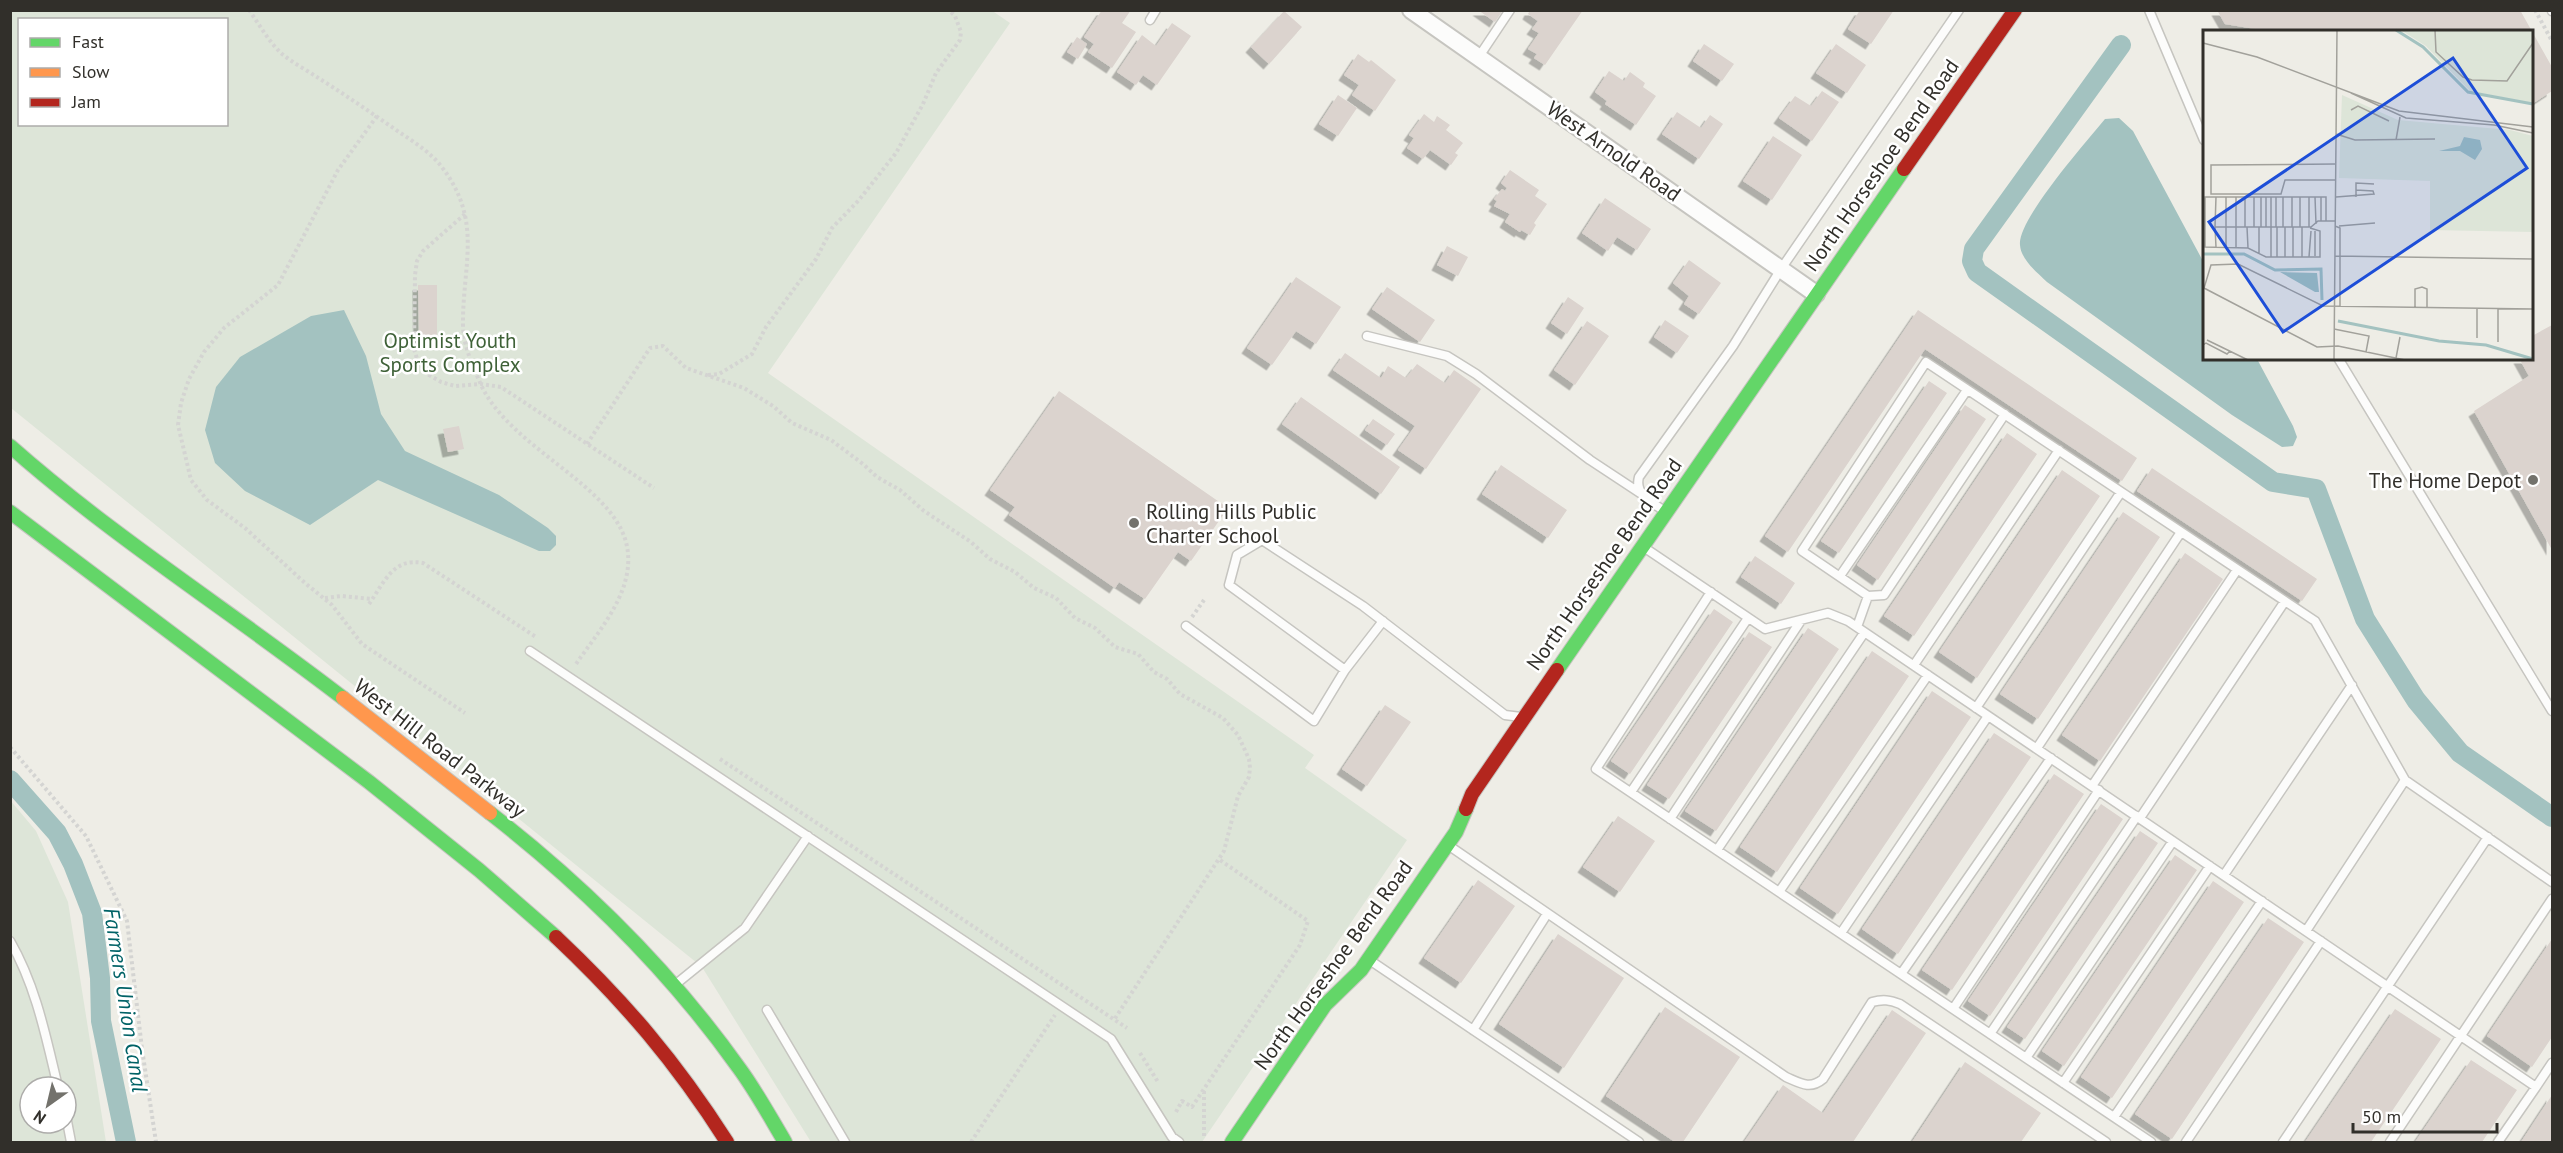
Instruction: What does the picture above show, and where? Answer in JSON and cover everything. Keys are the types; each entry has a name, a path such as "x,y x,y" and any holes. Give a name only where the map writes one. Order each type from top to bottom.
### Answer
{"street":[{"name":"West Arnold Road","path":"1411,10 1816,294"},
{"name":"North Horseshoe Bend Road","path":"1232,1143 1325,1005 1361,970 1456,832 1472,794 1816,294 2015,10"},
{"name":"West Hill Road Parkway","path":"10,446 36,469 192,588 315,677 502,822 573,882 638,945 674,986 740,1069 785,1143"},
{"path":"10,512 285,717 470,860 539,919 602,979 651,1033 699,1097 726,1143"}],"lane":[{"path":"1149,20 1156,10"},
{"path":"1479,58 1510,10"},
{"path":"1640,493 1637,484 1639,477 1733,346 1781,269 1959,10"},
{"path":"2149,10 2203,135"},
{"path":"1367,336 1447,356 1476,374 1590,460 1666,512"},
{"path":"2339,360 2553,711"},
{"path":"2004,414 1884,595 1868,596 1802,551 1926,362 2315,621 2405,780 2553,882"},
{"path":"1840,576 1967,390"},
{"path":"1914,666 2059,450"},
{"path":"1976,708 2121,492"},
{"path":"2037,748 2181,532"},
{"path":"1345,670 1229,585 1237,555 1262,540 1383,621 1505,715 1524,718"},
{"path":"1642,547 1765,629 1800,622 1828,613 1857,627 2536,1087"},
{"path":"1953,1009 2237,570"},
{"path":"1711,592 1596,769 2151,1143"},
{"path":"1857,627 1868,596"},
{"path":"1990,1034 2285,601"},
{"path":"1631,792 1748,618"},
{"path":"1186,626 1314,721 1345,670 1383,621"},
{"path":"1670,819 1800,622"},
{"path":"1717,850 1864,633"},
{"path":"530,651 1111,1039 1172,1137 1179,1143"},
{"path":"1779,892 1928,675"},
{"path":"2224,875 2352,685"},
{"path":"1841,933 1988,716"},
{"path":"1902,974 2051,758"},
{"path":"2306,932 2405,780"},
{"path":"674,986 745,928 808,836"},
{"path":"2283,1143 2488,837"},
{"path":"2026,1058 2173,841"},
{"path":"1447,845 1786,1077 1805,1085 1816,1085 1872,1002 1882,999 1891,1000 2106,1143"},
{"path":"2063,1083 2210,866"},
{"path":"2390,1143 2553,899"},
{"path":"2114,1117 2262,901"},
{"path":"1473,1030 1547,914"},
{"path":"10,941 24,965 39,1010 55,1075"},
{"path":"2186,1143 2321,941"},
{"path":"1368,959 1639,1143"},
{"path":"767,1010 845,1143"},
{"path":"2498,1143 2553,1062"}],"path":[{"path":"249,10 281,53 427,151 453,182 463,201 468,253 463,328 472,365 481,384 495,409 507,423 600,502 620,526 626,542 628,559 622,589 608,618 576,664"},
{"path":"704,376 719,374 752,354 766,327 816,259 832,228 860,200 896,153 923,104 936,73 960,40 961,32 955,16 949,10"},
{"path":"2535,10 2553,41"},
{"path":"376,116 338,170 278,285 224,328 204,352 189,379 178,416 178,425 187,468 197,490 217,510 245,528 305,583 325,598 362,644 465,713"},
{"path":"465,214 423,251 417,261 414,349 418,362 429,375 441,382 455,386 481,384 501,387 654,488"},
{"path":"587,444 650,348 663,346 686,368 744,388 774,406 792,423 831,441 864,464 877,477 900,490 924,511 971,542 990,559 1015,573 1034,588 1056,598 1075,618 1095,628 1115,647 1138,654 1154,672 1167,679 1180,693 1223,718 1243,743 1250,768 1249,777 1238,796 1228,838 1220,860 1114,1020"},
{"path":"325,598 342,596 372,599"},
{"path":"1186,626 1204,600"},
{"path":"10,747 86,836 127,921 156,1143"},
{"path":"1176,1112 1182,1101 1192,1107 1300,945 1308,921 1220,860"},
{"path":"971,1143 1055,1015"},
{"path":"1140,1053 1158,1082"},
{"path":"1204,1089 1204,1138"}],"green space":[{"name":"Optimist Youth Sports Complex","path":"991,10 1010,23 768,373 1314,755 1305,768 1407,840 1202,1142 811,1142 702,967 11,408 10,11"},
{"path":"10,800 36,831 68,902 106,1142 11,1142"}],"water":[{"path":"2119,118 2133,131 2203,261 2203,360 2258,360 2293,426 2297,437 2293,446 2282,447 2232,415 2047,282 2023,256 2020,245 2022,233 2029,218 2069,162 2105,119"},
{"path":"344,310 366,356 381,414 405,451 499,495 548,528 556,536 556,545 550,551 539,551 378,480 310,525 245,491 215,463 205,430 216,387 240,357 311,316"}],"building":[{"path":"1102,10 1131,10 1122,23 1136,32 1112,68 1088,52 1094,44 1084,37"},
{"path":"1478,10 1503,10 1495,22"},
{"path":"1530,10 1583,10 1545,65 1534,58 1537,54 1528,49 1539,33 1532,29 1538,21 1528,14"},
{"path":"1860,10 1894,10 1871,44 1848,29"},
{"path":"2217,10 2520,10 2531,30 2262,30 2225,24"},
{"path":"1284,11 1302,27 1269,64 1251,47"},
{"path":"1172,23 1191,36 1157,85 1143,75 1136,85 1117,72 1142,35 1156,46"},
{"path":"2533,33 2552,67 2552,91 2533,103"},
{"path":"1077,37 1087,44 1078,59 1067,52"},
{"path":"1704,44 1734,64 1722,81 1693,61"},
{"path":"1836,44 1866,65 1847,93 1816,73"},
{"path":"1358,54 1369,62 1371,60 1396,80 1375,111 1352,95 1359,85 1344,75"},
{"path":"1609,71 1624,81 1630,72 1645,83 1643,87 1656,96 1636,125 1605,104 1607,101 1595,92"},
{"path":"1822,91 1839,102 1812,141 1779,118 1795,96 1811,106"},
{"path":"1338,95 1357,108 1338,136 1319,124"},
{"path":"1677,112 1701,128 1710,115 1723,124 1699,159 1662,134"},
{"path":"1424,114 1434,122 1437,116 1450,125 1446,130 1463,143 1455,153 1458,155 1451,165 1430,150 1423,159 1407,148 1414,138 1409,135"},
{"path":"1773,136 1802,155 1772,200 1743,181"},
{"path":"1510,170 1539,190 1535,196 1547,204 1534,223 1536,225 1530,235 1521,230 1520,232 1505,222 1510,214 1494,206 1497,201 1494,199 1502,189 1505,191 1507,188 1501,183"},
{"path":"1605,198 1651,229 1637,250 1617,237 1608,251 1582,233"},
{"path":"1447,246 1468,257 1458,276 1437,265"},
{"path":"1689,260 1721,283 1699,314 1684,304 1689,296 1673,283"},
{"path":"1296,277 1341,307 1316,344 1296,331 1272,365 1247,348"},
{"path":"418,285 437,285 437,341 419,341"},
{"path":"1387,287 1435,320 1420,342 1372,309"},
{"path":"1568,297 1584,308 1567,334 1551,323"},
{"path":"1918,310 2137,458 2122,481 1925,349 1788,552 1765,536"},
{"path":"1665,320 1689,336 1677,353 1654,337"},
{"path":"1587,321 1609,336 1575,385 1554,370"},
{"name":"The Home Depot","path":"2552,325 2552,550 2474,411 2529,376 2520,360 2533,360 2533,335"},
{"path":"1345,353 1381,378 1388,366 1406,378 1417,364 1445,383 1454,370 1481,389 1426,469 1398,450 1415,426 1333,370"},
{"path":"1929,381 1947,393 1839,553 1821,541"},
{"path":"1059,391 1228,508 1191,561 1178,552 1145,599 1119,582 1115,588 1009,515 1015,507 990,490"},
{"path":"1301,397 1400,467 1381,494 1282,424"},
{"path":"1965,405 1986,419 1878,580 1857,565"},
{"path":"1373,419 1395,434 1387,445 1365,430"},
{"path":"459,426 464,449 448,452 443,429"},
{"path":"2007,433 2037,454 1914,636 1884,616"},
{"path":"1501,465 1567,510 1548,538 1482,494"},
{"path":"2152,468 2317,579 2302,601 2137,491"},
{"path":"2062,470 2100,496 1977,678 1939,652"},
{"path":"2123,512 2160,537 2038,719 2000,694"},
{"path":"2185,553 2223,579 2100,761 2062,735"},
{"path":"1755,556 1795,583 1781,604 1741,577"},
{"path":"1714,609 1733,622 1630,774 1611,761"},
{"path":"1808,628 1839,649 1716,831 1685,811"},
{"path":"1749,632 1772,647 1669,799 1647,785"},
{"path":"1872,651 1909,676 1777,872 1740,847"},
{"path":"1932,691 1971,717 1838,914 1800,888"},
{"path":"1385,705 1411,722 1367,786 1342,769"},
{"path":"1994,733 2031,757 1898,954 1862,929"},
{"path":"2054,774 2084,794 1952,990 1922,970"},
{"path":"2101,804 2123,819 1990,1016 1968,1001"},
{"path":"1618,816 1655,841 1620,892 1583,867"},
{"path":"2140,831 2158,843 2025,1039 2007,1027"},
{"path":"2175,855 2197,870 2064,1066 2042,1051"},
{"path":"1478,880 1515,906 1461,983 1424,958"},
{"path":"2213,881 2244,902 2112,1098 2081,1077"},
{"path":"2268,918 2304,942 2172,1139 2135,1114"},
{"path":"1558,934 1624,978 1564,1068 1499,1024"},
{"path":"2552,939 2552,1037 2532,1067 2487,1036"},
{"path":"1665,1007 1740,1057 1683,1142 1675,1142 1606,1096"},
{"path":"2395,1009 2441,1039 2371,1142 2305,1142"},
{"path":"1892,1010 1926,1033 1853,1142 1744,1142 1783,1085 1823,1113"},
{"path":"2471,1060 2517,1090 2482,1142 2415,1142"},
{"path":"1965,1062 2041,1113 2021,1142 1912,1142"},
{"path":"2552,1095 2552,1142 2521,1142"}],"waterway":[{"path":"2121,45 1974,249 1972,261 1977,272 2273,482 2316,489 2365,619 2416,700 2460,753 2552,817"},
{"name":"Farmers Union Canal","path":"10,780 57,833 73,864 92,913 100,978 101,1021 126,1142"}],"traffic: fast":[{"path":"1557,670 1904,169"},
{"path":"10,446 132,544 343,698"},
{"path":"10,512 369,782 479,870 556,937"},
{"path":"1232,1142 1325,1005 1361,970 1456,832 1466,809"},
{"path":"490,813 592,900 655,964 739,1068 785,1142"}],"traffic: slow":[{"path":"343,698 490,813"}],"traffic: jam":[{"path":"1904,169 2015,10"},
{"path":"1466,809 1472,794 1557,670"},
{"path":"556,937 605,985 669,1059 727,1142"}],"place":[{"name":"The Home Depot","path":"2533,480"},
{"name":"Rolling Hills Public Charter School","path":"1134,523"}]}
